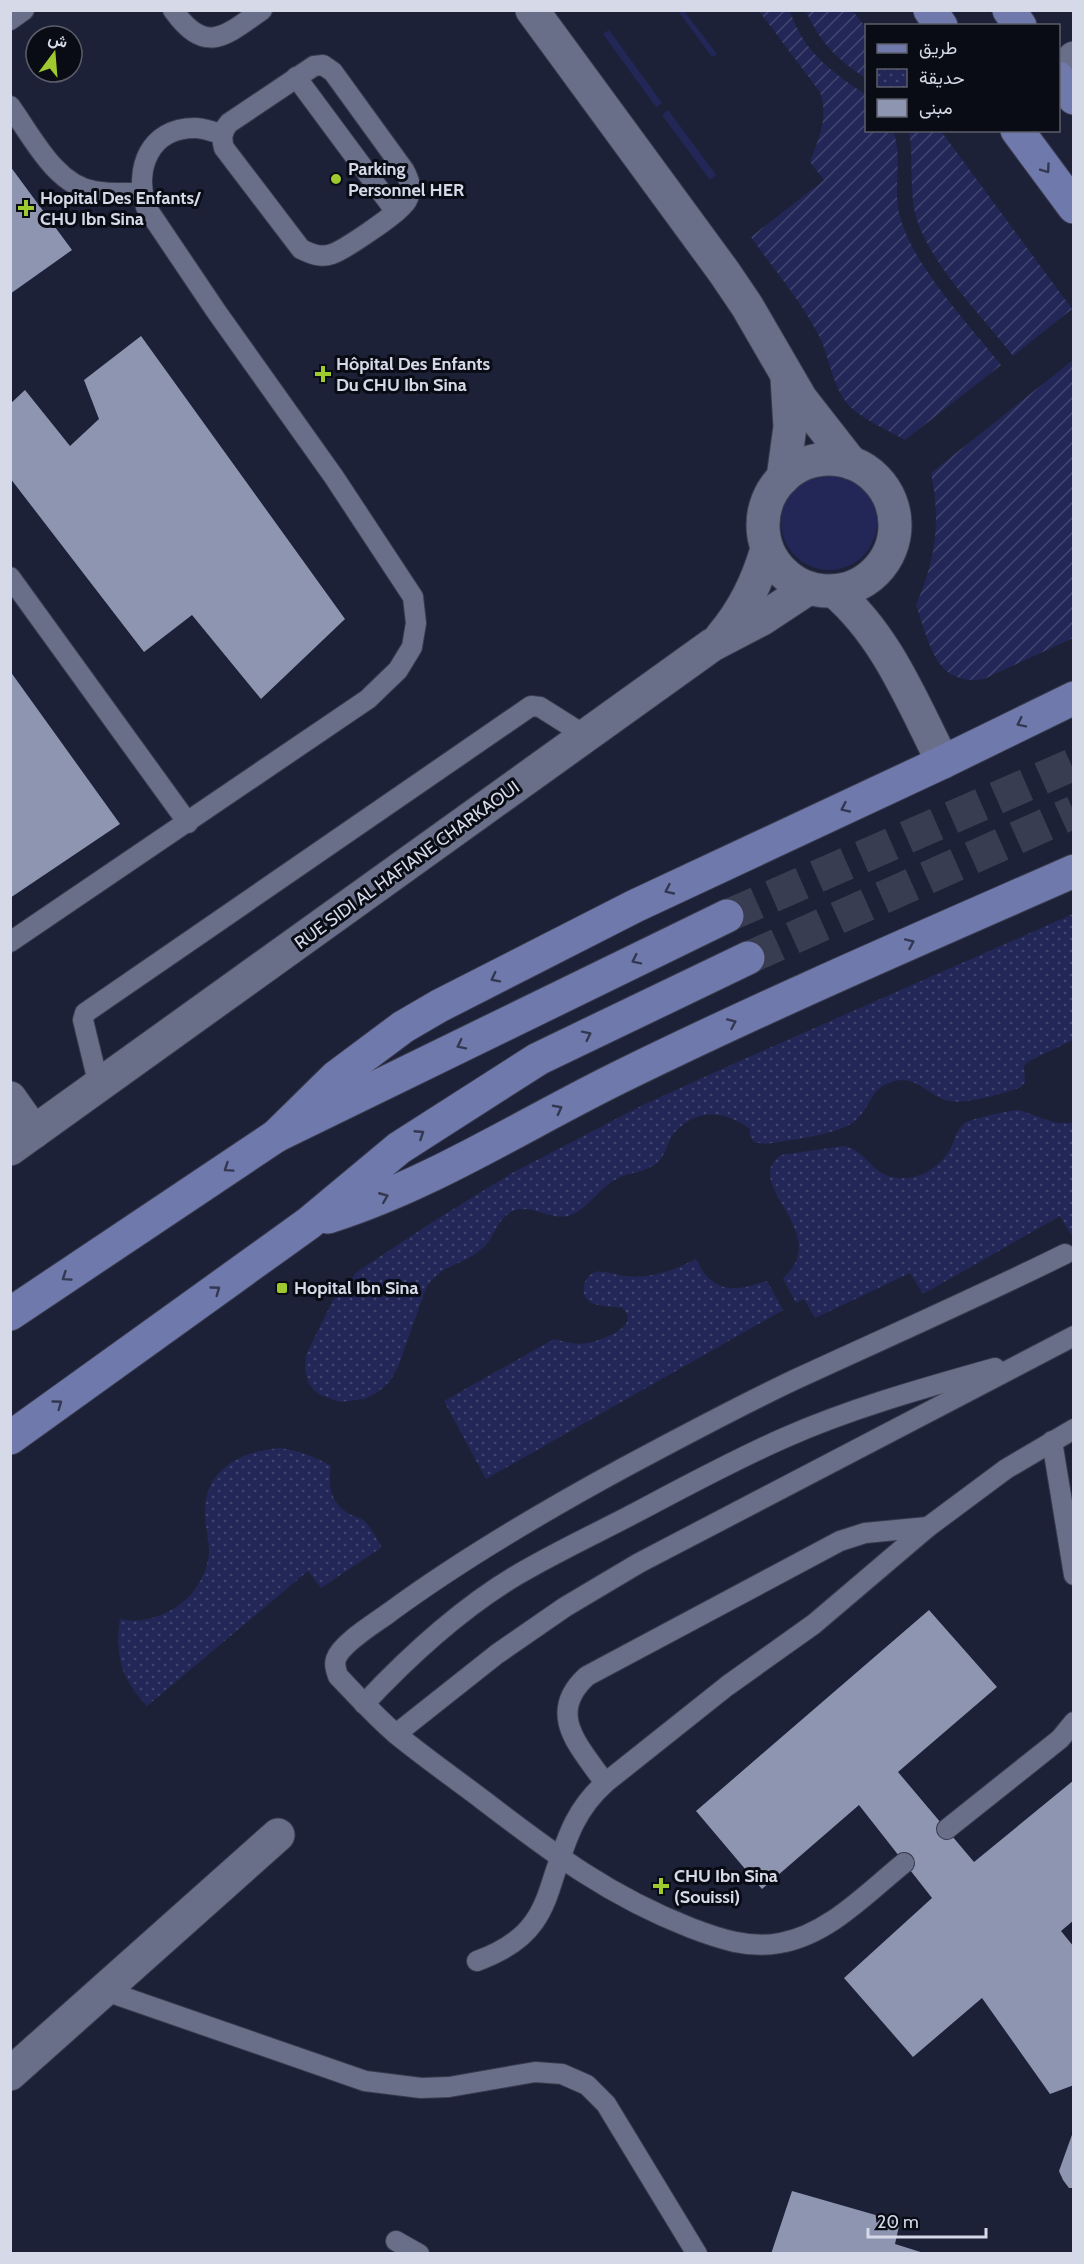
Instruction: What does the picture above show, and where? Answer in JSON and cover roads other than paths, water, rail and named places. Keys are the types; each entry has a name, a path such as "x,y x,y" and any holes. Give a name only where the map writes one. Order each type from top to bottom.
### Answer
{"main road":[{"path":"930,10 940,24"},
{"path":"1009,10 1019,24"},
{"path":"1018,132 1074,207"},
{"path":"276,1136 336,1077 403,1027 439,1006 635,906 1074,698"},
{"path":"309,1223 419,1182 595,1089 702,1036 1074,871"},
{"path":"10,1314 276,1136 727,916"},
{"path":"10,1438 309,1223 399,1148 538,1059 748,958"}],"street":[{"path":"532,10 724,272 747,306 786,375 817,421 851,463"},
{"path":"783,478 790,427 786,375"},
{"path":"821,590 850,588 866,581 888,557 896,526 893,509 878,480 865,470 836,459 822,459 794,469 773,490 766,504 763,518 763,534 767,549 783,573 821,590 865,621 888,656 943,762"},
{"path":"716,642 747,601 759,576 767,549"},
{"path":"878,570 879,613 888,656"},
{"name":"RUE SIDI AL HAFIANE CHARKAOUI","path":"22,1141 716,642 821,590"},
{"path":"10,1098 22,1141"},
{"path":"10,2074 278,1835"}],"lane":[{"path":"10,20 24,10"},
{"path":"173,10 189,30 197,35 215,38 232,31 262,10"},
{"path":"323,65 333,72 409,180 410,192 406,203 396,212 332,254 322,256 310,254 301,249 224,148 222,134 229,123 296,77 314,66 323,65"},
{"path":"296,77 396,212"},
{"path":"10,106 56,170 67,180 79,187 95,191 141,193"},
{"path":"10,942 368,699 398,669 412,647 416,624 413,597 334,477 146,207 141,193 140,178 150,151 159,141 170,132 184,129 198,128 222,134"},
{"path":"10,578 188,823"},
{"path":"99,1086 83,1020 85,1013 531,706 540,707 586,736"},
{"path":"904,1863 834,1919 808,1935 779,1944 749,1945 720,1939 664,1917 610,1891 560,1859 396,1734 338,1676 335,1667 336,1658 342,1650 426,1586 496,1539 675,1440 791,1381 983,1295 1065,1254"},
{"path":"396,1734 497,1654 565,1607 639,1563 1074,1336"},
{"path":"364,1704 388,1678 444,1628 507,1582 746,1455 824,1422 903,1394 1032,1358"},
{"path":"477,1961 498,1953 517,1940 534,1923 545,1903 578,1813 604,1783 727,1686 814,1624 928,1527 1006,1469 1074,1429"},
{"path":"1052,1441 1074,1575"},
{"path":"604,1783 572,1734 567,1718 568,1702 575,1687 587,1676 840,1541 865,1533 928,1527"},
{"path":"947,1829 1060,1739 1074,1722"},
{"path":"104,1990 365,2080 421,2088 449,2087 535,2073 562,2074 587,2085 606,2104 697,2253"},
{"path":"396,2241 418,2253"}],"tunnel":[{"path":"727,916 1074,764"},
{"path":"748,958 1074,812"}],"place":[{"name":"Parking Personnel HER","path":"336,179"},
{"name":"Hopital Des Enfants/ CHU Ibn Sina","path":"26,208"},
{"name":"Hôpital Des Enfants Du CHU Ibn Sina","path":"323,374"},
{"name":"Hopital Ibn Sina","path":"282,1288"},
{"name":"CHU Ibn Sina (Souissi)","path":"661,1886"}]}
